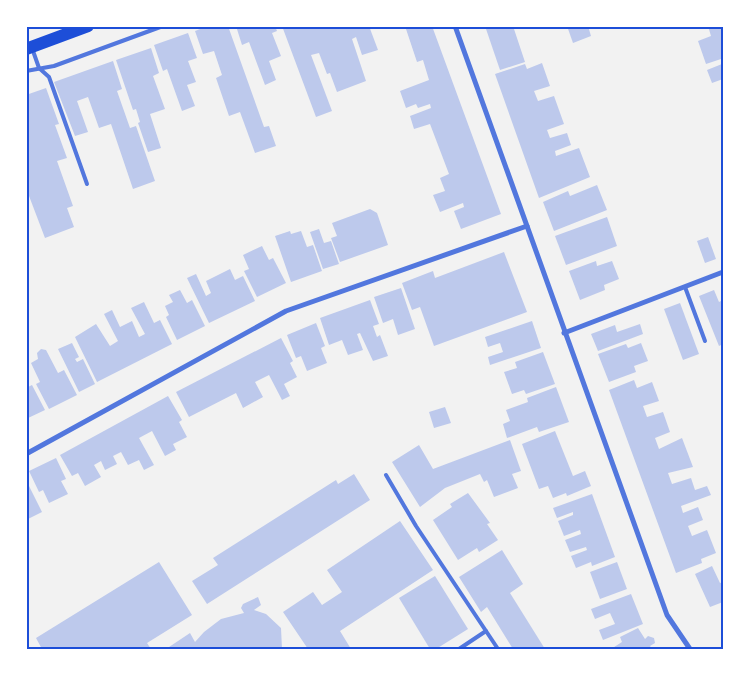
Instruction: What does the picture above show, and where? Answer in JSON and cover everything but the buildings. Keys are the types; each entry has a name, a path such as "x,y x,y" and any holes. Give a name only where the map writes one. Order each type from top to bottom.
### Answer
{"main road":[{"path":"29,48 88,26"}],"street":[{"path":"455,26 667,615 690,649"},
{"path":"26,454 286,311 527,226"},
{"path":"564,333 723,272"}],"lane":[{"path":"26,71 54,66 163,26"},
{"path":"29,48 39,68 49,77 87,184"},
{"path":"684,287 705,341"},
{"path":"386,475 416,526 498,649"},
{"path":"459,649 486,631"}]}
